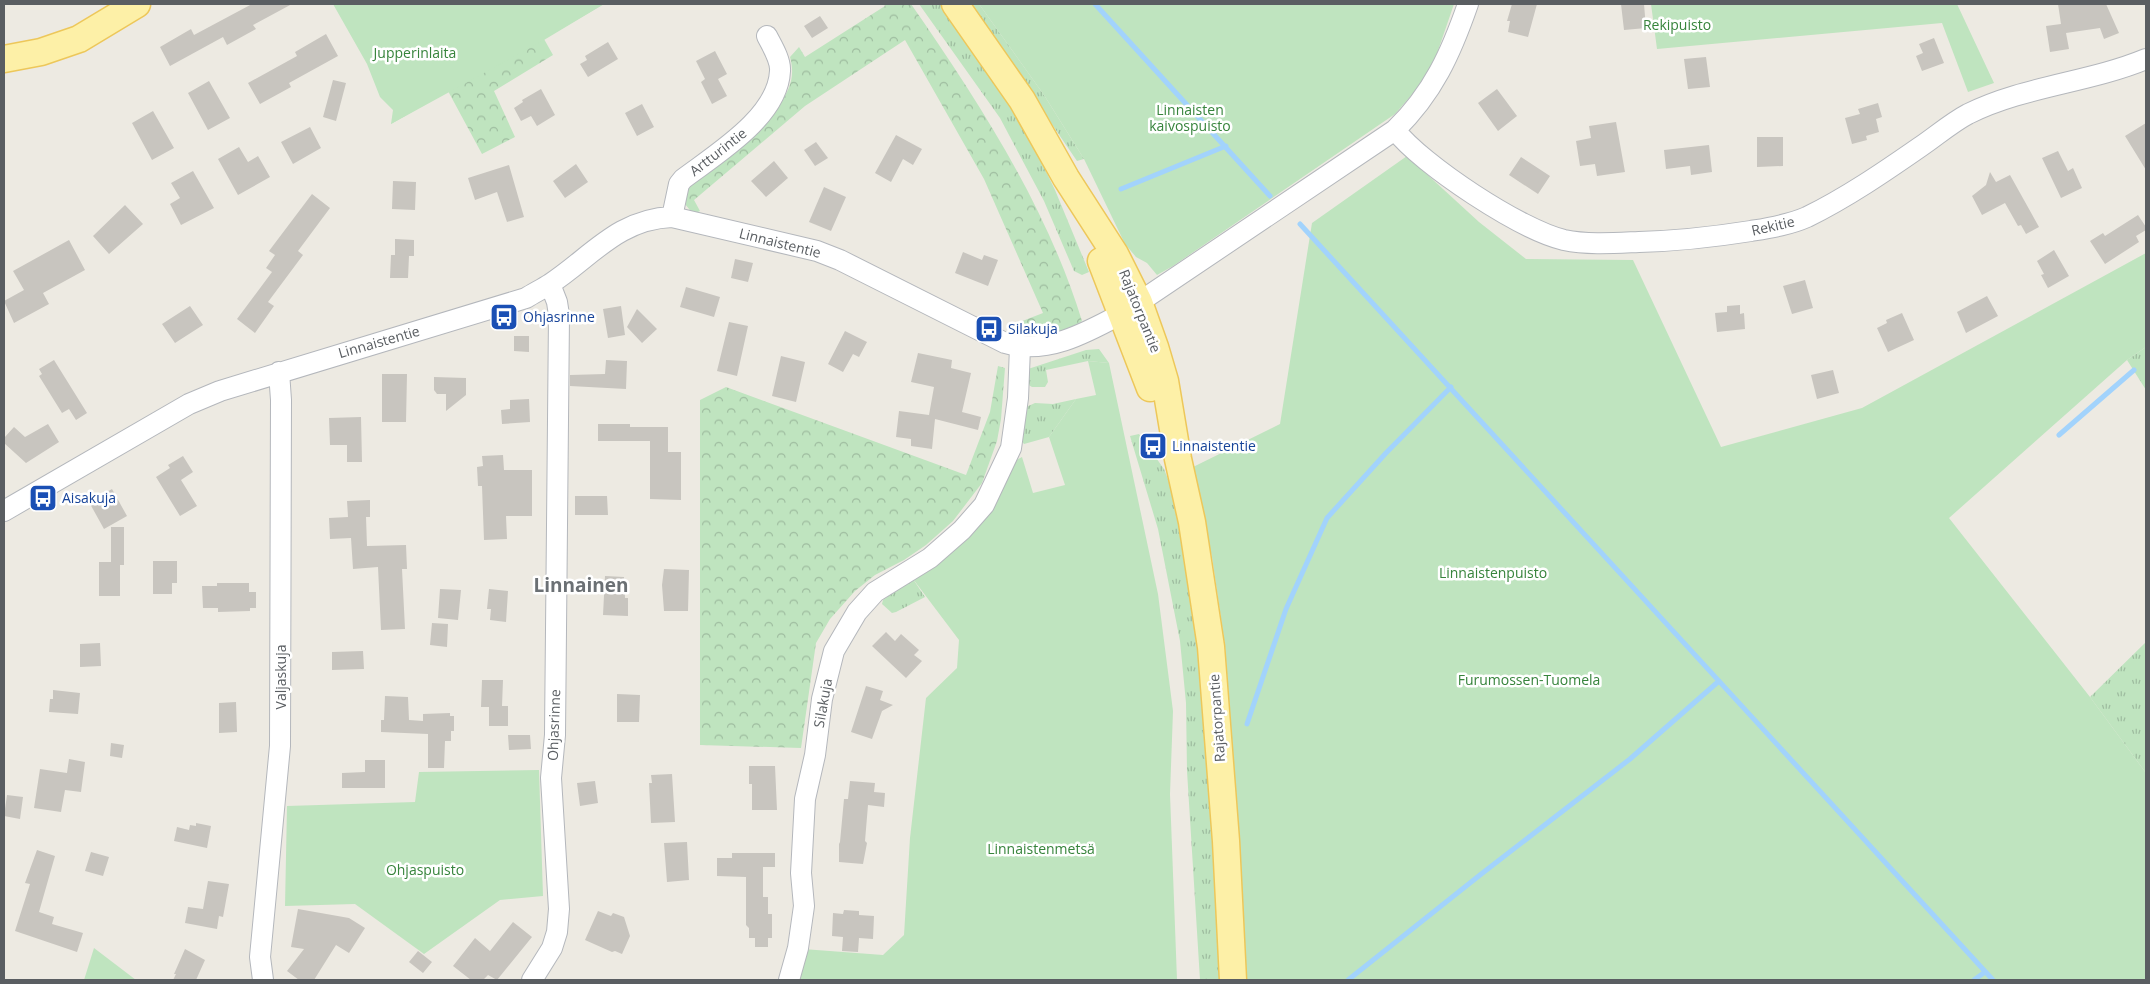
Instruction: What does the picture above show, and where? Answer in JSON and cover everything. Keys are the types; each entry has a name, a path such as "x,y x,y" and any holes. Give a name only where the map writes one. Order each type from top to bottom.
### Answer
{"main road":[{"path":"4,59 61,47 79,40 136,4"},
{"name":"Rajatorpantie","path":"955,4 1022,100 1066,178 1131,307 1178,459 1194,531 1212,656 1225,822 1233,980"}],"street":[{"name":"Linnaistentie","path":"4,511 189,404 220,391 278,372 526,298 550,284 595,248 622,230 655,218 672,217 817,251 840,260 996,339 1020,347 1040,347 1066,341 1092,330 1131,307 1395,130 1413,113 1430,89 1454,45 1468,4"},
{"name":"Artturintie","path":"672,217 683,179 747,130 775,95 780,70 775,53 766,36"},
{"name":"Rekitie","path":"1395,130 1404,141 1428,161 1514,219 1565,240 1603,243 1703,239 1777,227 1804,218 1831,205 1967,115 2014,96 2111,71 2146,59"},
{"name":"Ohjasrinne","path":"532,980 552,948 558,932 559,909 551,778 555,735 559,315 557,302 550,284"},
{"name":"Silakuja","path":"789,980 798,948 804,906 801,873 806,799 815,754 822,699 834,651 857,612 875,592 930,558 962,530 984,505 1011,448 1018,398 1020,347"},
{"name":"Valjaskuja","path":"264,980 260,957 280,746 281,400 278,372"}],"green space":[{"name":"Jupperinlaita","path":"333,4 604,4 544,40 391,124 393,110 380,97 367,64"},
{"path":"604,4 544,39 553,55 494,91 515,137 482,154 448,91 391,124 410,93"},
{"path":"884,4 911,4 986,117 1009,156 1050,237 1067,279 1082,321 1073,327 1050,336 1014,337 1012,330 1015,324 1043,313 984,179 905,40 805,106 694,200 700,211 693,214 685,204 685,184 779,104 791,82 790,57 799,47 805,57 885,6"},
{"path":"919,4 945,4 1013,103 1055,190 1089,272 1082,275 1074,271 1044,201 1000,118"},
{"path":"970,4 979,4 1044,95 1084,159 1077,161"},
{"name":"Linnaisten kaivospuisto","path":"979,4 1454,4 1430,74 1395,114 1173,266 1157,275 1147,263 1136,257 1125,244 1084,159 1044,95"},
{"name":"Rekipuisto","path":"1651,4 1957,4 1994,83 1968,92 1942,23 1657,49"},
{"name":"Furumossen-Tuomela","path":"1407,156 1479,222 1526,259 1633,260 1721,447 1862,408 2146,253 2146,347 2127,360 1949,518 2090,697 2146,773 2146,980 1245,980 1234,769 1225,646 1212,557 1191,468 1280,424 1312,223"},
{"path":"2146,347 2146,390 2127,360"},
{"path":"1099,349 1109,363 1088,361 1046,370 1048,382 1045,387 1032,387 1027,384 1028,369 1086,350"},
{"name":"Linnaistenmetsä","path":"1088,361 1109,363 1158,594 1173,711 1170,794 1177,980 794,980 803,949 883,955 904,935 910,838 926,698 957,668 959,640 913,579 1013,462 1022,457 1033,493 1065,485 1049,437 1076,399 1096,395"},
{"path":"998,366 1005,368 1001,419 997,441 982,483 953,521 926,545 904,560 875,575 855,591 830,619 816,643 801,748 700,745 700,400 726,387 966,475 990,412"},
{"path":"1076,399 1049,437 1024,444 1020,439 1026,407 1035,403 1053,404"},
{"path":"1139,434 1164,469 1175,497 1201,640 1222,980 1200,980 1187,771 1186,703 1180,641 1158,529 1130,436"},
{"path":"913,579 925,597 892,613 882,604 883,600"},
{"path":"2146,642 2146,773 2090,697"},
{"name":"Ohjaspuisto","path":"539,770 543,896 500,900 424,954 355,904 285,906 287,806 415,802 419,772"},
{"path":"94,948 136,980 84,980"}],"building":[{"path":"252,4 292,4 253,25 256,29 227,45 223,37 170,66 160,47 191,29 194,35"},
{"path":"1512,4 1537,4 1528,37 1508,32 1510,21 1507,21"},
{"path":"1621,4 1644,4 1646,28 1624,30"},
{"path":"2058,4 2106,4 2119,33 2104,39 2100,28 2066,33 2069,49 2050,52 2046,26 2061,24"},
{"path":"820,16 828,28 812,38 804,26"},
{"path":"326,34 338,56 289,83 291,87 260,104 248,83 297,56 295,52"},
{"path":"1934,38 1944,63 1922,71 1916,56 1923,53 1919,44"},
{"path":"608,42 618,59 588,77 580,64 587,60 585,56"},
{"path":"715,51 727,74 718,79 727,96 712,104 701,82 705,79 696,61"},
{"path":"1706,57 1710,87 1688,89 1684,59"},
{"path":"333,80 346,83 336,121 323,117"},
{"path":"209,81 230,118 208,130 188,93"},
{"path":"541,89 555,115 537,126 531,116 521,121 514,108 523,102 522,100"},
{"path":"1497,89 1517,116 1498,131 1478,103"},
{"path":"1878,103 1882,117 1876,119 1879,132 1866,136 1867,140 1852,144 1845,118 1860,114 1858,109"},
{"path":"642,104 654,127 637,136 625,113"},
{"path":"153,111 174,148 152,160 132,123"},
{"path":"1616,122 1625,172 1597,176 1595,164 1580,166 1576,141 1591,138 1589,126"},
{"path":"2146,123 2146,170 2125,136"},
{"path":"310,127 321,148 293,164 281,142"},
{"path":"896,135 922,149 913,165 903,159 891,182 875,173"},
{"path":"1757,137 1783,137 1783,166 1757,167"},
{"path":"816,142 828,158 815,166 804,150"},
{"path":"1709,145 1712,172 1691,175 1690,166 1666,169 1664,150"},
{"path":"239,147 248,162 258,156 270,177 238,195 218,159"},
{"path":"2058,151 2068,171 2073,168 2082,188 2061,198 2042,158"},
{"path":"1521,157 1550,176 1538,194 1509,175"},
{"path":"774,161 788,178 766,197 751,181"},
{"path":"576,164 588,182 565,198 553,181"},
{"path":"509,165 524,217 507,222 497,192 475,200 468,178"},
{"path":"193,171 214,208 181,225 170,204 180,198 171,183"},
{"path":"1990,172 1996,182 2010,175 2039,227 2026,234 2021,225 2018,226 2005,203 1982,215 1972,196 1986,185"},
{"path":"393,181 416,182 415,210 392,209"},
{"path":"824,187 846,197 831,231 809,222"},
{"path":"312,194 330,208 298,251 303,255 268,302 274,306 255,333 237,319 272,272 266,268 275,255 269,251"},
{"path":"125,205 143,224 109,254 93,236"},
{"path":"2138,215 2146,227 2146,230 2136,236 2139,242 2105,264 2090,241 2103,233 2105,236"},
{"path":"395,239 414,240 414,256 409,256 408,278 390,278 391,255 395,255"},
{"path":"69,240 85,270 43,293 49,304 14,323 4,301 24,290 13,271"},
{"path":"2054,250 2069,276 2048,288 2041,275 2044,274 2037,261"},
{"path":"963,252 982,260 984,255 998,260 988,286 955,273"},
{"path":"735,259 753,263 748,282 731,278"},
{"path":"1805,280 1813,308 1792,314 1783,286"},
{"path":"686,287 720,297 714,317 680,307"},
{"path":"1987,296 1998,316 1966,333 1957,312"},
{"path":"1740,305 1740,314 1744,313 1745,329 1717,332 1715,313 1727,312 1727,306"},
{"path":"190,306 203,325 175,343 162,324"},
{"path":"621,306 625,335 608,338 603,309"},
{"path":"637,309 657,329 642,343 627,327"},
{"path":"1902,313 1914,340 1888,352 1877,328 1887,323 1886,320"},
{"path":"729,322 748,326 737,376 717,371"},
{"path":"845,331 867,342 859,357 853,354 843,372 828,364"},
{"path":"514,336 529,336 529,352 514,351"},
{"path":"918,353 952,360 951,368 971,373 962,412 981,417 978,430 935,419 932,449 911,446 911,439 896,437 899,411 929,415 934,387 911,382"},
{"path":"781,356 805,362 796,402 772,396"},
{"path":"54,360 87,413 76,420 69,409 62,413 39,376 42,374 39,369"},
{"path":"606,360 627,361 626,389 570,386 570,375 605,374"},
{"path":"1833,370 1839,393 1817,399 1811,375"},
{"path":"382,374 407,374 406,422 382,422"},
{"path":"434,377 466,378 466,395 446,411 446,394 437,394 434,390"},
{"path":"529,399 530,422 502,424 501,410 510,409 510,400"},
{"path":"361,417 362,462 347,462 347,445 330,445 329,418"},
{"path":"48,424 59,442 26,463 4,443 4,438 14,427 25,437"},
{"path":"598,424 630,424 630,427 668,427 668,452 681,452 681,500 650,499 650,441 598,441"},
{"path":"503,455 504,470 532,470 532,516 506,516 507,539 484,540 482,486 478,486 477,467 483,466 482,456"},
{"path":"183,456 193,472 181,480 197,506 180,516 156,477 170,468 168,465"},
{"path":"112,489 127,516 104,529 89,502"},
{"path":"575,496 607,496 608,515 575,515"},
{"path":"370,500 370,517 366,517 367,546 406,545 407,569 402,569 405,629 381,630 378,567 353,569 351,538 330,539 329,518 348,517 347,501"},
{"path":"111,527 124,527 124,565 120,565 120,596 99,596 99,562 111,562"},
{"path":"153,561 177,561 177,583 172,583 172,594 153,594"},
{"path":"664,569 689,570 688,611 664,611 662,585"},
{"path":"605,576 624,577 625,598 628,598 628,616 603,615"},
{"path":"217,583 249,583 249,592 256,592 256,608 250,608 250,611 218,612 218,608 203,608 202,586 217,586"},
{"path":"440,589 461,590 458,620 438,618"},
{"path":"489,589 508,591 506,622 490,620 491,609 487,609"},
{"path":"432,623 448,624 447,647 430,645"},
{"path":"886,632 895,641 901,634 919,650 914,655 922,661 906,678 872,646"},
{"path":"100,643 101,666 80,667 80,644"},
{"path":"363,651 364,669 332,670 332,652"},
{"path":"482,680 503,680 502,706 508,706 508,726 489,726 489,707 481,707"},
{"path":"866,686 883,691 880,700 893,705 882,711 872,739 851,732"},
{"path":"53,690 80,693 78,714 49,712 50,699 53,699"},
{"path":"617,694 640,695 639,722 617,722"},
{"path":"385,696 408,697 409,720 423,721 423,714 450,713 450,716 454,716 454,731 451,731 451,741 445,741 444,768 428,768 428,734 381,732 381,720 384,720"},
{"path":"236,702 237,732 219,733 219,703"},
{"path":"508,735 530,735 531,749 509,750"},
{"path":"111,743 124,745 122,758 110,756"},
{"path":"69,759 85,762 81,792 65,790 61,812 34,808 40,769 67,773"},
{"path":"365,760 385,760 385,788 342,788 342,773 365,772"},
{"path":"749,766 775,766 777,810 752,810 752,784 749,784"},
{"path":"672,774 675,822 651,823 649,783 652,783 651,775"},
{"path":"595,781 598,803 580,806 577,783"},
{"path":"850,781 875,783 874,792 885,793 884,807 868,805 865,841 867,843 863,864 839,862 844,799 848,799"},
{"path":"7,795 23,797 20,819 4,816"},
{"path":"196,823 211,826 207,848 174,841 177,827 189,830 190,825 196,826"},
{"path":"687,842 689,880 667,882 664,843"},
{"path":"37,850 55,856 39,912 54,917 52,924 83,933 77,952 15,931 30,884 25,883"},
{"path":"91,852 109,857 103,876 85,871"},
{"path":"732,853 775,853 775,867 763,867 763,897 768,897 768,914 772,914 772,938 768,938 768,947 755,947 755,938 749,938 749,928 746,925 746,877 717,876 717,858 732,858"},
{"path":"208,881 229,884 223,917 219,916 217,929 185,923 188,907 203,909"},
{"path":"298,909 349,918 365,928 349,953 336,945 314,980 299,980 287,971 304,949 291,947"},
{"path":"844,910 859,911 859,915 874,916 873,939 859,938 858,952 842,951 843,937 832,936 833,913 843,914"},
{"path":"598,911 611,916 613,913 624,917 630,936 622,954 615,951 612,952 585,940"},
{"path":"513,922 532,937 497,980 488,975 483,980 471,980 453,966 475,938 490,951"},
{"path":"185,949 205,960 196,980 173,980 176,974 174,974"},
{"path":"418,951 432,962 423,973 409,962"}],"waterway":[{"path":"1095,4 1270,196"},
{"path":"1121,189 1226,146"},
{"path":"1300,224 1993,980"},
{"path":"2059,435 2134,370"},
{"path":"1247,724 1286,609 1327,518 1386,453 1451,387"},
{"path":"1348,980 1630,759 1719,681"},
{"path":"1974,980 1985,972"}],"place":[{"name":"Ohjasrinne","path":"504,317"},
{"name":"Silakuja","path":"989,329"},
{"name":"Linnaistentie","path":"1153,446"},
{"name":"Aisakuja","path":"43,498"}],"district":[{"name":"Linnainen","path":"581,585"}],"park label":[{"name":"Linnaistenpuisto","path":"1493,573"}]}
